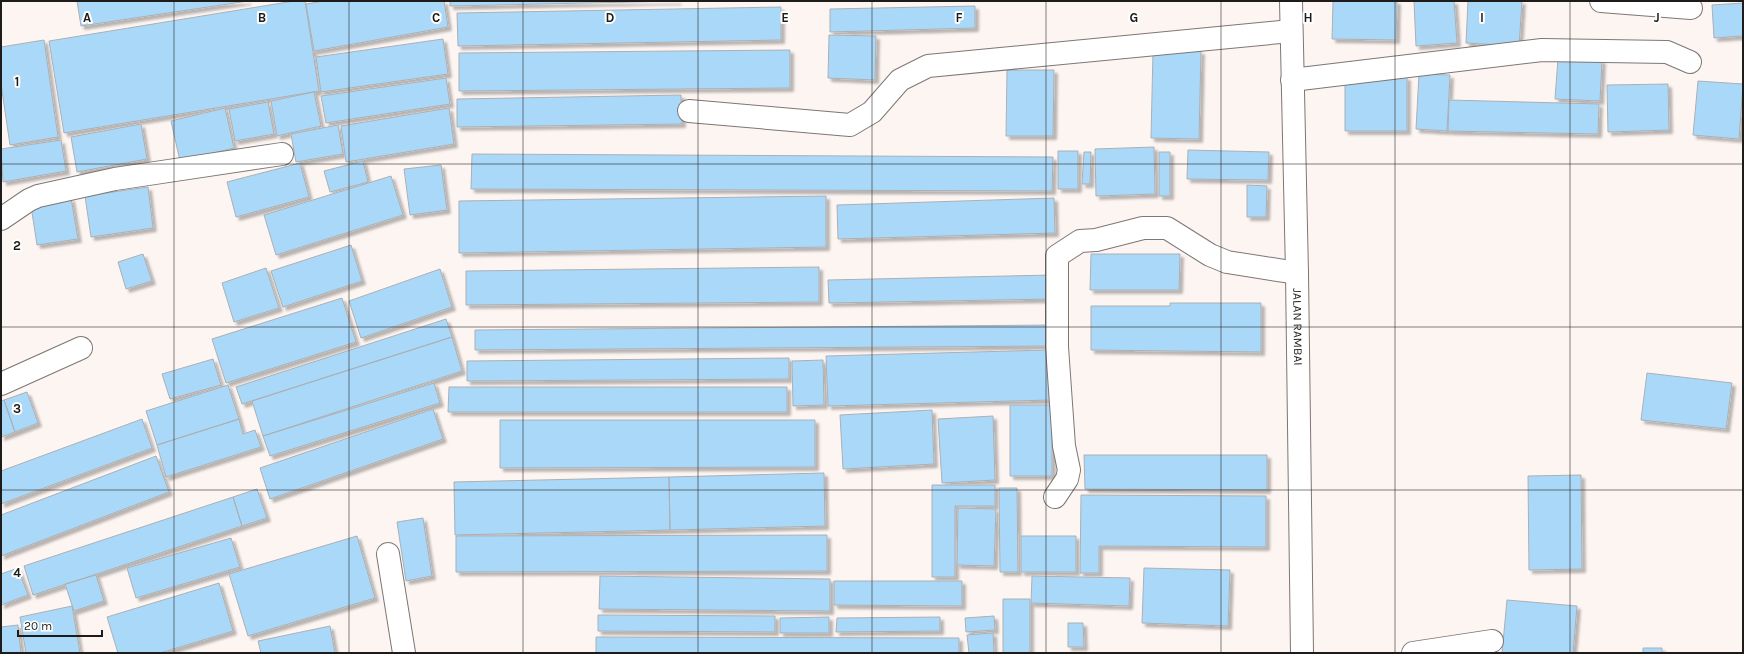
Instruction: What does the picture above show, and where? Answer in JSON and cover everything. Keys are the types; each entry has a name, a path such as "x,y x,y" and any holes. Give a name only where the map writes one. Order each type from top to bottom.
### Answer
{"street":[{"name":"JALAN RAMBAI","path":"1291,1 1297,274 1302,653"},
{"path":"1601,1 1691,8"},
{"path":"689,111 850,125 872,112 900,80 928,66 1291,31"},
{"path":"1292,80 1542,50 1667,52 1690,62"},
{"path":"1,219 29,200 38,196 115,179 282,154"},
{"path":"1054,498 1067,479 1068,470 1064,446 1057,347 1057,256 1080,241 1096,240 1143,228 1167,228 1210,255 1227,262 1297,274"},
{"path":"1,384 81,348"},
{"path":"388,554 404,653"},
{"path":"1413,653 1492,641"}],"building":[{"path":"77,1 248,1 81,26"},
{"path":"294,1 305,1 319,91 64,133 49,41"},
{"path":"324,1 444,1 448,27 314,51 306,4"},
{"path":"450,1 678,1 450,6"},
{"path":"1333,1 1397,1 1396,40 1332,39"},
{"path":"1414,1 1454,1 1457,43 1416,46"},
{"path":"1468,1 1522,1 1519,46 1466,43"},
{"path":"1743,3 1743,36 1714,38 1712,5"},
{"path":"975,6 975,28 830,32 830,9"},
{"path":"781,7 781,40 458,46 457,13"},
{"path":"829,35 876,36 875,80 828,78"},
{"path":"443,39 448,74 321,92 316,57"},
{"path":"44,40 58,137 10,145 1,84 1,47"},
{"path":"790,50 790,88 459,91 459,53"},
{"path":"1153,51 1201,51 1199,139 1151,138"},
{"path":"1558,58 1602,60 1600,101 1555,99"},
{"path":"1007,70 1054,70 1053,136 1006,136"},
{"path":"1419,74 1450,75 1447,131 1416,129"},
{"path":"1407,77 1407,131 1345,131 1345,78"},
{"path":"446,78 450,104 326,123 321,96"},
{"path":"1698,81 1743,84 1739,139 1693,135"},
{"path":"1668,84 1669,130 1608,132 1607,85"},
{"path":"314,92 321,126 277,136 271,101"},
{"path":"681,95 682,124 457,127 457,99"},
{"path":"1449,100 1599,104 1598,134 1448,131"},
{"path":"268,102 274,134 235,141 229,109"},
{"path":"225,108 234,148 180,161 171,121"},
{"path":"449,108 454,144 346,162 341,126"},
{"path":"141,124 147,159 77,172 71,137"},
{"path":"338,125 343,154 296,162 291,134"},
{"path":"61,140 66,171 3,182 1,149"},
{"path":"1154,147 1155,194 1096,196 1095,149"},
{"path":"1188,150 1269,152 1268,180 1187,179"},
{"path":"1058,151 1078,151 1078,189 1058,189"},
{"path":"1084,152 1091,152 1090,184 1082,184"},
{"path":"1159,152 1170,152 1170,196 1159,196"},
{"path":"472,154 1053,157 1052,191 471,189"},
{"path":"363,161 368,182 330,192 324,171"},
{"path":"300,163 309,197 236,217 227,182"},
{"path":"441,165 447,210 410,215 404,169"},
{"path":"391,176 403,215 276,255 264,215"},
{"path":"1247,185 1267,186 1266,217 1247,217"},
{"path":"148,187 153,228 91,237 85,196"},
{"path":"826,196 826,247 459,253 459,201"},
{"path":"71,198 78,239 37,245 31,206"},
{"path":"1054,198 1055,233 838,239 837,205"},
{"path":"351,245 362,281 283,307 271,271"},
{"path":"143,254 152,281 126,289 118,262"},
{"path":"1091,254 1180,254 1179,290 1090,290"},
{"path":"819,267 819,302 466,305 466,271"},
{"path":"266,268 279,308 234,322 222,283"},
{"path":"440,269 452,307 361,338 349,301"},
{"path":"1052,275 1052,299 829,303 828,280"},
{"path":"342,298 356,342 226,383 212,339"},
{"path":"1170,303 1261,303 1261,352 1091,350 1091,306 1170,306"},
{"path":"446,319 452,337 242,404 236,387"},
{"path":"1053,325 1053,346 475,350 475,330"},
{"path":"452,337 462,371 263,436 252,401"},
{"path":"1049,350 1050,400 828,406 826,356"},
{"path":"789,358 789,379 467,381 467,361"},
{"path":"213,359 221,385 170,399 162,374"},
{"path":"823,360 824,405 793,406 792,361"},
{"path":"1647,373 1732,383 1726,429 1641,420"},
{"path":"434,383 440,403 270,456 263,436"},
{"path":"228,385 239,419 157,445 146,411"},
{"path":"449,387 787,387 787,412 448,412"},
{"path":"27,392 38,423 15,432 4,400"},
{"path":"4,400 15,432 1,437 1,401"},
{"path":"1010,405 1052,405 1052,476 1010,476"},
{"path":"433,409 443,439 270,499 260,468"},
{"path":"932,410 934,464 843,469 840,415"},
{"path":"993,416 995,480 942,483 938,419"},
{"path":"142,419 152,448 1,504 1,471"},
{"path":"239,419 243,434 255,430 261,447 166,477 157,445"},
{"path":"500,420 815,420 815,467 500,468"},
{"path":"1084,455 1267,455 1267,490 1085,489"},
{"path":"156,456 169,492 1,556 1,515"},
{"path":"824,473 825,526 670,530 669,477"},
{"path":"1581,475 1582,569 1529,570 1528,476"},
{"path":"669,477 670,530 455,535 454,482"},
{"path":"932,485 995,485 995,506 955,506 955,577 932,577"},
{"path":"999,488 1017,488 1018,572 1000,572"},
{"path":"257,489 267,518 242,526 233,497"},
{"path":"1081,495 1266,496 1266,547 1099,546 1099,573 1080,573"},
{"path":"233,497 242,526 33,595 24,566"},
{"path":"958,508 996,509 994,566 957,565"},
{"path":"423,518 432,576 406,581 397,522"},
{"path":"827,535 827,571 456,572 456,536"},
{"path":"357,536 375,598 248,636 229,574"},
{"path":"1021,536 1076,536 1076,572 1021,572"},
{"path":"231,538 240,567 136,598 127,568"},
{"path":"18,568 28,595 1,605 1,574"},
{"path":"1144,568 1230,570 1228,626 1142,623"},
{"path":"96,575 104,601 74,611 65,584"},
{"path":"600,576 830,579 830,611 599,609"},
{"path":"1032,576 1130,578 1129,606 1031,603"},
{"path":"834,581 962,581 962,606 834,605"},
{"path":"219,583 233,631 160,653 118,653 107,617"},
{"path":"1003,599 1030,599 1030,653 1003,653"},
{"path":"1507,600 1577,606 1573,653 1502,653"},
{"path":"72,606 80,653 26,653 20,617"},
{"path":"598,615 775,616 775,632 598,631"},
{"path":"994,616 995,630 966,632 965,618"},
{"path":"829,617 829,633 780,633 780,618"},
{"path":"940,617 940,631 836,632 837,618"},
{"path":"1068,623 1083,623 1084,647 1068,647"},
{"path":"18,625 21,653 1,653 1,627"},
{"path":"330,626 335,653 261,653 258,641"},
{"path":"993,633 994,653 969,653 967,635"},
{"path":"596,637 959,638 959,653 596,653"},
{"path":"1643,648 1662,648 1662,653 1643,653"}]}
